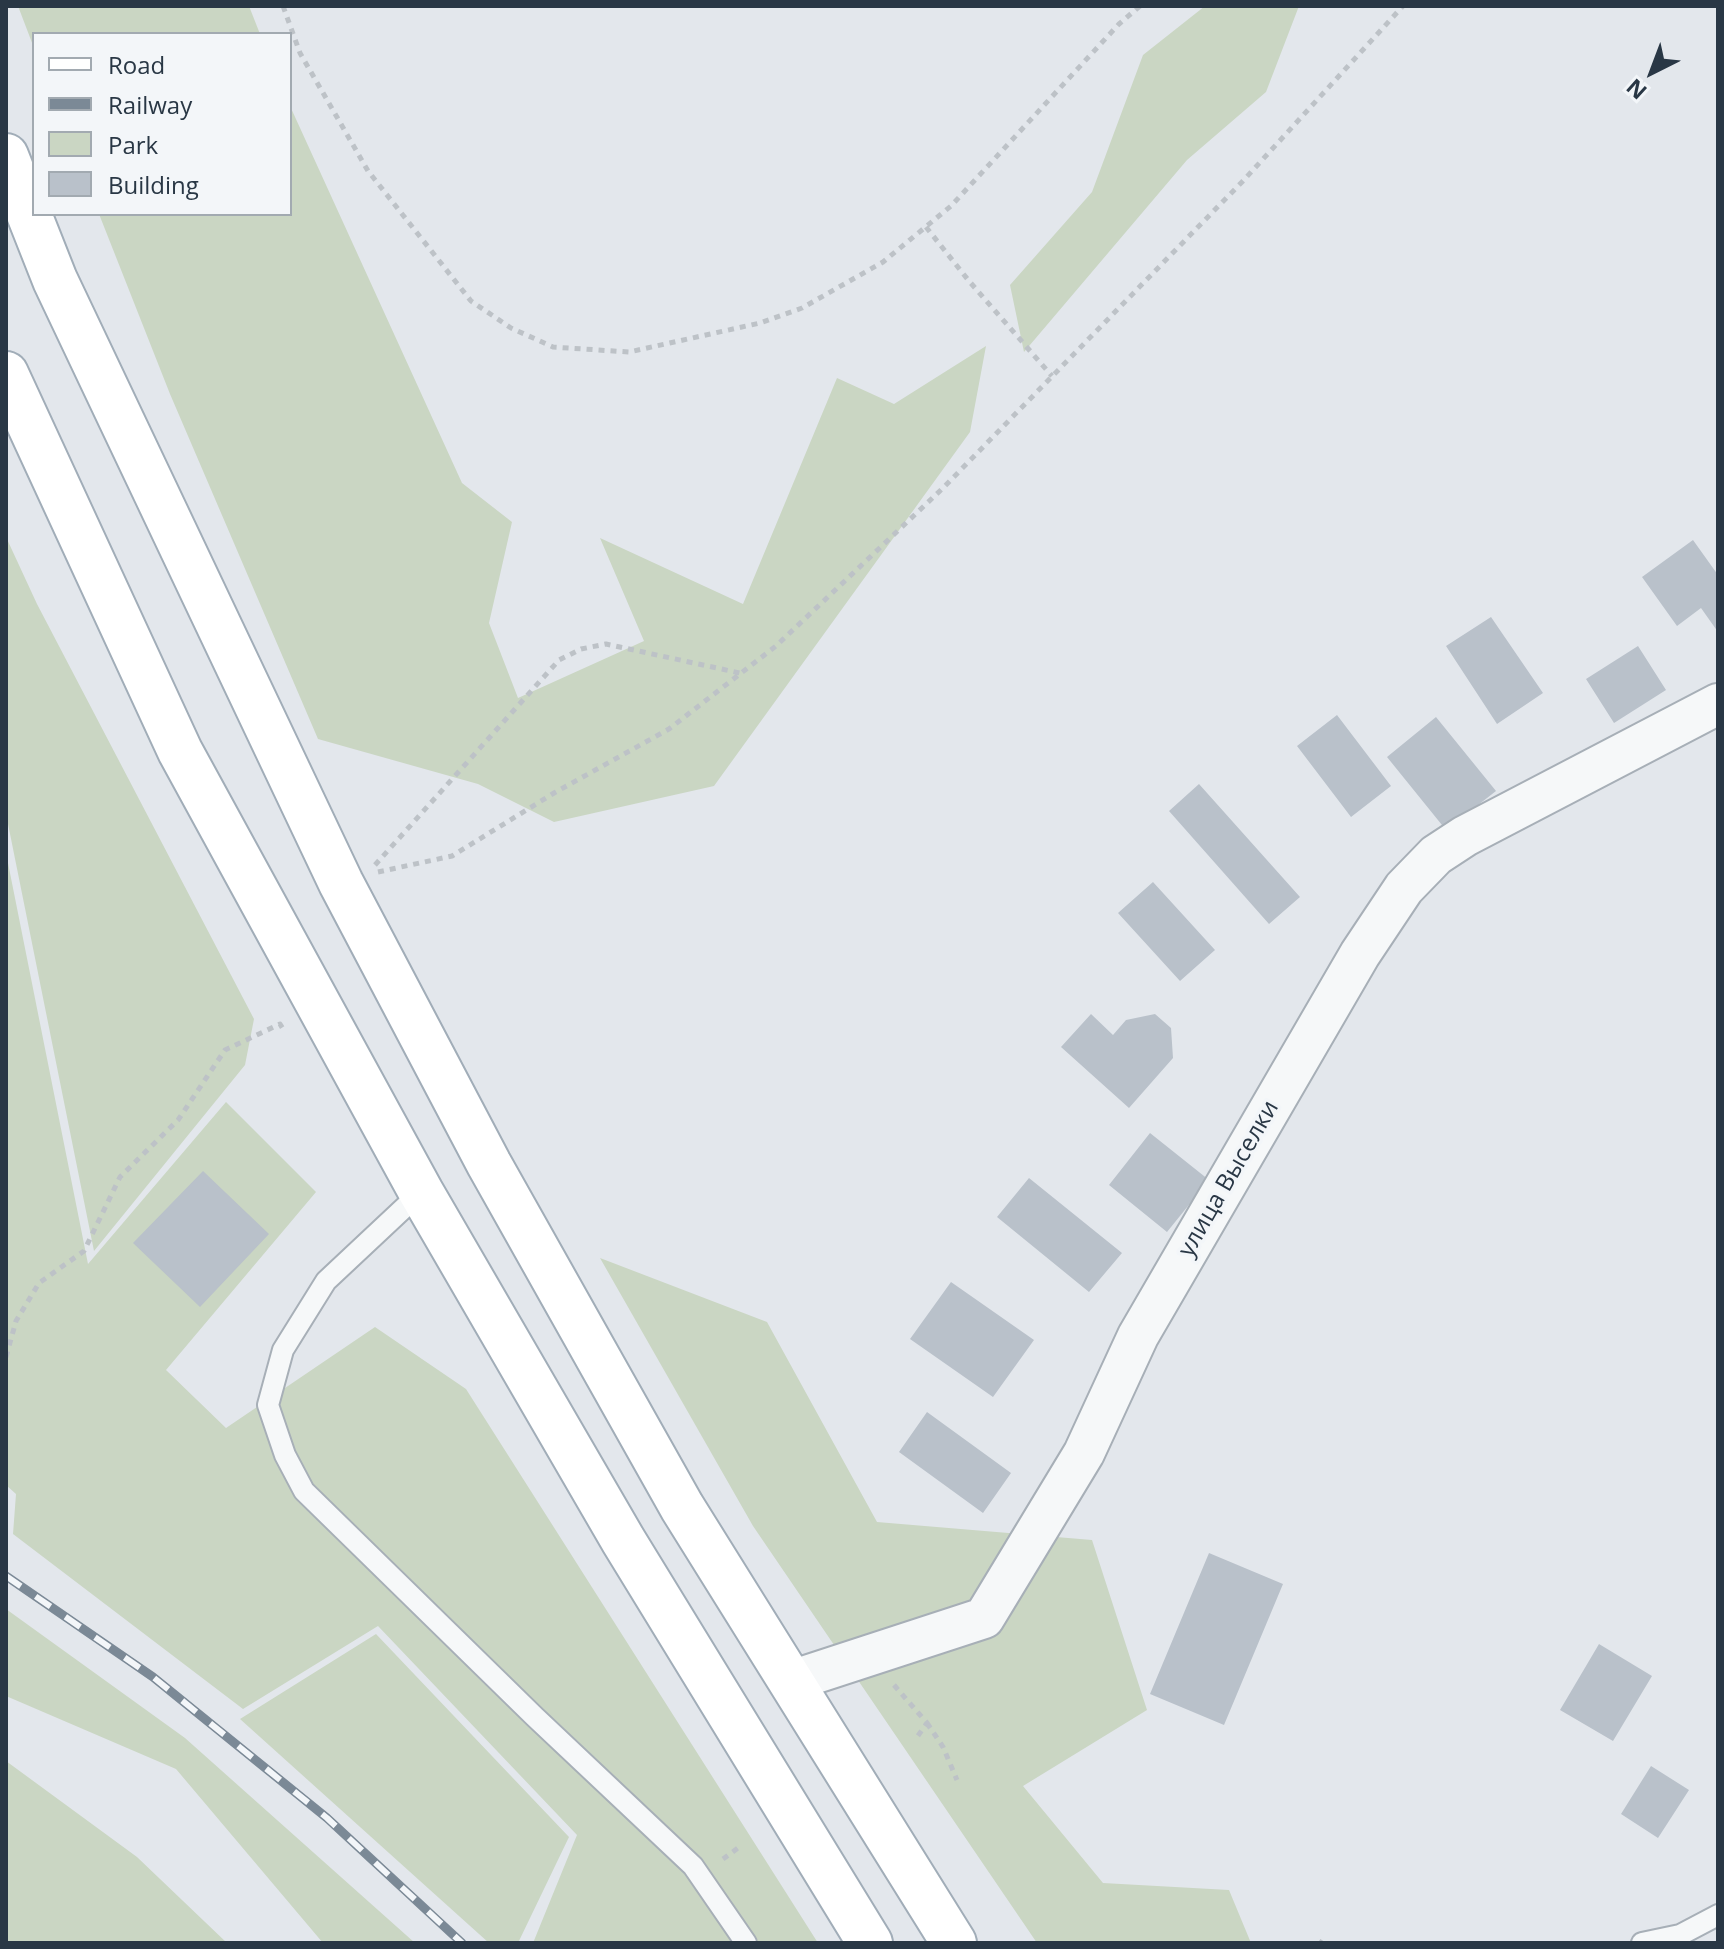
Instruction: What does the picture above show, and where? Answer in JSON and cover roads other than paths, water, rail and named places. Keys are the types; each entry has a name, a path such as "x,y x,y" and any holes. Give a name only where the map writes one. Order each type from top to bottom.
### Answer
{"main road":[{"path":"6,156 55,280 341,883 489,1164 682,1507 954,1943"},
{"path":"6,374 180,751 421,1192 623,1540 870,1943"}],"street":[{"name":"улица Выселки","path":"791,1681 984,1618 1084,1453 1138,1336 1360,954 1404,888 1436,855 1465,836 1718,704"}],"lane":[{"path":"421,1192 326,1281 283,1350 268,1405 285,1455 304,1491 693,1866 746,1943"},
{"path":"1642,1943 1680,1935 1718,1915"}],"railway":[{"path":"6,1576 153,1677 327,1818 462,1943"}]}
